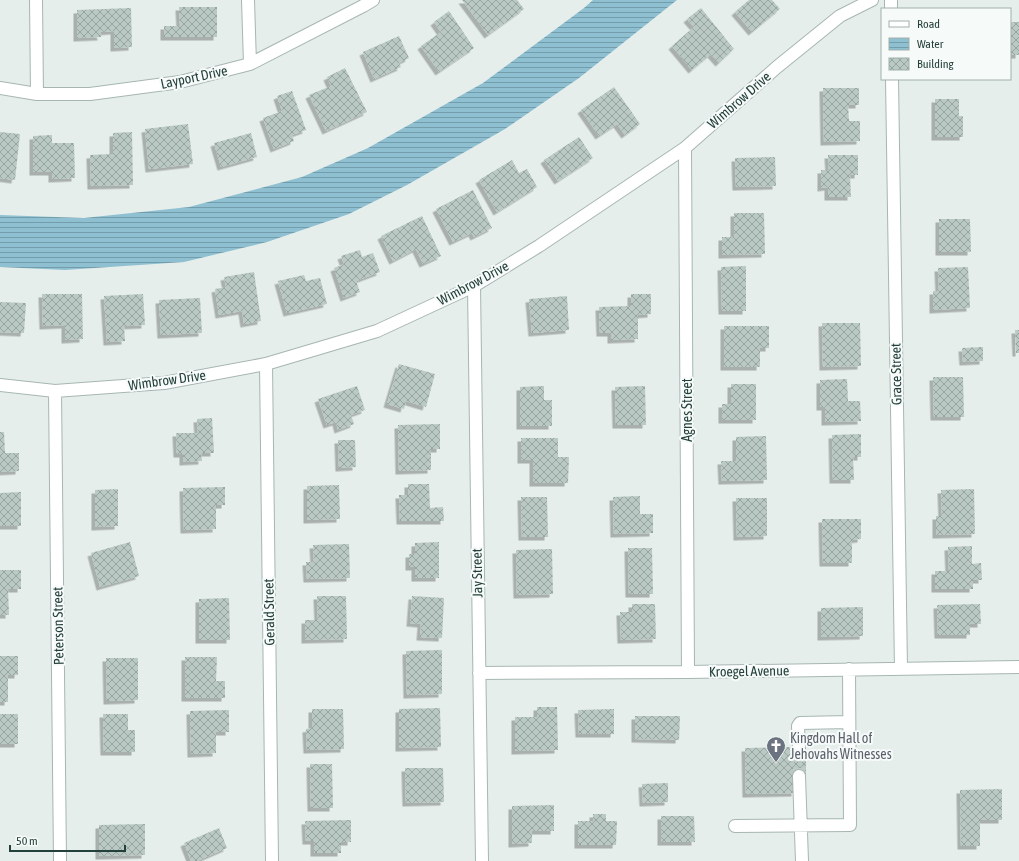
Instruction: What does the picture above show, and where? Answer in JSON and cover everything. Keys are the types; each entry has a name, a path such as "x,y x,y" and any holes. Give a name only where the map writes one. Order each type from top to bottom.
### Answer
{"street":[{"path":"36,0 37,94"},
{"path":"248,0 250,64"},
{"name":"Layport Drive","path":"0,88 37,94 90,94 180,82 250,64 373,0"},
{"name":"Wimbrow Drive","path":"0,385 55,391 164,383 266,364 378,331 474,286 539,246 685,148 777,67 840,16 872,0"},
{"name":"Grace Street","path":"892,80 901,668"},
{"name":"Agnes Street","path":"685,148 688,672"},
{"name":"Jay Street","path":"474,286 482,861"},
{"name":"Gerald Street","path":"266,364 272,861"},
{"name":"Peterson Street","path":"55,391 60,861"},
{"name":"Kroegel Avenue","path":"479,673 1019,668"},
{"path":"736,826 850,825 849,669"},
{"path":"798,750 798,726 800,723 850,722"},
{"path":"799,776 802,861"}],"water":[{"path":"593,0 677,0 579,78 505,129 407,185 349,214 267,242 184,262 65,270 0,267 0,215 84,218 189,207 302,177 368,148 483,83"}],"building":[{"path":"462,0 517,0 524,9 488,35"},
{"path":"749,0 772,0 780,9 752,32 735,12"},
{"path":"179,7 217,7 217,37 164,37 164,26 180,26"},
{"path":"131,8 132,47 114,48 114,31 100,32 101,37 77,38 77,10"},
{"path":"701,8 734,49 719,63 711,54 692,70 672,46 694,27 687,19"},
{"path":"449,11 474,48 439,72 421,46 441,32 434,22"},
{"path":"1011,22 1019,22 1019,55 1011,55"},
{"path":"399,36 409,58 399,63 401,67 374,79 363,52"},
{"path":"345,68 367,112 326,131 309,95 331,86 327,77"},
{"path":"614,87 640,124 625,135 617,124 599,136 581,110"},
{"path":"823,88 859,88 859,105 848,105 849,121 860,121 860,141 824,142"},
{"path":"292,91 306,130 292,135 294,141 274,149 263,118 282,111 277,96"},
{"path":"935,99 959,99 959,116 963,116 963,137 935,137"},
{"path":"188,124 193,164 149,169 145,129"},
{"path":"0,132 20,134 15,180 0,178"},
{"path":"132,132 133,185 91,186 90,155 113,154 113,133"},
{"path":"251,133 257,157 221,167 214,143"},
{"path":"52,135 52,143 74,143 75,178 52,179 52,172 33,172 33,136"},
{"path":"579,137 593,158 558,181 544,160"},
{"path":"828,155 858,155 858,175 850,175 851,197 828,197 828,187 821,188 821,170 829,170"},
{"path":"775,157 776,186 736,187 735,158"},
{"path":"512,160 519,173 527,169 537,187 497,212 479,180"},
{"path":"473,190 492,228 474,237 472,233 453,242 436,209"},
{"path":"734,213 764,213 765,254 722,255 722,237 734,237"},
{"path":"422,216 441,256 423,264 416,249 393,261 381,236"},
{"path":"939,219 970,219 971,252 939,252"},
{"path":"360,250 362,257 373,253 380,272 356,281 360,292 344,298 334,268 344,264 341,256"},
{"path":"746,266 746,311 722,311 721,267"},
{"path":"968,267 970,308 933,310 933,291 939,291 938,268"},
{"path":"254,272 261,321 244,324 242,311 219,315 215,289 226,287 224,277"},
{"path":"304,275 306,281 320,278 327,304 287,313 278,281"},
{"path":"42,294 82,294 83,339 65,340 65,325 43,326"},
{"path":"143,294 145,325 124,326 125,341 107,342 104,296"},
{"path":"631,294 651,294 651,314 638,315 638,339 611,340 611,333 600,333 599,307 631,306"},
{"path":"567,296 569,330 532,333 529,299"},
{"path":"200,298 202,333 161,335 159,300"},
{"path":"0,302 26,303 24,333 0,332"},
{"path":"822,323 860,323 861,366 823,367"},
{"path":"724,326 769,326 769,348 760,348 760,367 724,367"},
{"path":"1015,330 1019,330 1019,353 1016,353"},
{"path":"983,347 983,361 963,362 962,348"},
{"path":"399,364 435,374 426,407 406,401 404,409 387,404"},
{"path":"933,377 963,377 964,417 934,417"},
{"path":"847,379 848,401 860,401 861,421 825,422 825,407 820,407 820,380"},
{"path":"731,384 756,384 756,420 722,420 722,404 731,404"},
{"path":"357,386 365,410 351,415 354,424 338,430 336,422 327,425 318,399"},
{"path":"544,386 544,400 552,400 552,426 520,426 520,387"},
{"path":"645,386 646,425 616,425 615,387"},
{"path":"212,418 214,453 201,453 202,461 183,462 183,454 177,454 176,433 198,433 197,419"},
{"path":"440,424 440,449 431,449 431,470 399,471 398,425"},
{"path":"0,432 4,432 5,453 19,453 19,471 0,472"},
{"path":"861,434 861,457 853,457 854,480 833,480 832,435"},
{"path":"766,436 767,480 722,481 721,461 736,461 736,437"},
{"path":"521,438 558,438 558,457 569,457 568,483 533,483 533,460 521,460"},
{"path":"338,440 355,440 356,467 339,468"},
{"path":"408,484 429,484 430,508 443,507 444,521 400,521 399,495 408,495"},
{"path":"339,485 340,519 307,520 307,486"},
{"path":"225,487 225,505 216,505 216,529 184,530 183,488"},
{"path":"118,489 118,526 95,527 95,490"},
{"path":"974,489 975,534 936,535 936,516 942,516 941,490"},
{"path":"21,492 21,526 0,526 0,493"},
{"path":"640,496 640,514 653,514 653,533 614,534 613,497"},
{"path":"521,497 547,497 548,537 522,537"},
{"path":"736,498 767,498 767,536 737,537"},
{"path":"822,519 861,519 861,539 852,540 852,563 823,563"},
{"path":"130,542 139,576 100,587 91,553"},
{"path":"439,542 439,578 415,578 415,567 409,567 409,554 415,554 415,543"},
{"path":"349,544 350,578 307,579 306,562 314,562 313,545"},
{"path":"972,546 972,564 981,563 982,580 973,580 973,589 935,589 935,571 949,571 948,547"},
{"path":"628,548 652,548 653,594 629,594"},
{"path":"552,549 553,594 517,595 516,550"},
{"path":"0,570 21,570 21,589 8,589 9,615 0,615"},
{"path":"317,596 346,596 347,639 305,640 305,620 318,620"},
{"path":"412,596 444,598 442,638 420,637 421,624 410,623"},
{"path":"229,598 230,640 199,640 199,599"},
{"path":"632,604 655,604 656,639 621,640 620,612 632,612"},
{"path":"980,604 981,624 970,624 970,635 938,635 937,605"},
{"path":"863,607 863,636 821,637 821,608"},
{"path":"442,650 442,694 407,695 406,651"},
{"path":"0,656 18,656 18,675 8,675 8,702 0,702"},
{"path":"185,657 217,657 216,681 225,681 225,698 185,698"},
{"path":"106,658 138,658 138,700 107,701"},
{"path":"537,707 557,707 558,750 515,751 515,717 537,717"},
{"path":"440,708 441,747 399,748 399,709"},
{"path":"312,709 343,709 344,749 307,750 306,729 312,728"},
{"path":"614,709 614,734 579,734 578,710"},
{"path":"229,710 229,732 216,732 216,753 191,754 190,711"},
{"path":"0,714 18,714 18,744 0,744"},
{"path":"103,714 128,714 128,730 135,730 135,752 104,752"},
{"path":"635,716 680,716 679,740 635,739"},
{"name":"Kingdom Hall of Jehovahs Witnesses","path":"793,747 794,750 806,750 806,776 794,776 795,793 746,794 745,748"},
{"path":"310,764 332,764 333,808 311,808"},
{"path":"405,768 443,768 444,802 406,803"},
{"path":"668,783 668,802 643,803 642,784"},
{"path":"1002,789 1002,820 980,820 980,846 961,846 960,790"},
{"path":"554,805 554,831 532,831 532,843 512,844 512,806"},
{"path":"593,814 606,814 606,821 617,821 616,845 578,845 578,821 593,821"},
{"path":"661,816 694,816 695,842 661,842"},
{"path":"351,820 351,842 341,842 341,853 314,853 314,841 306,841 305,821"},
{"path":"145,824 145,855 99,856 99,825"},
{"path":"219,828 227,848 197,861 191,861 184,843"}],"tunnel":[{"path":"799,750 799,776"}],"place":[{"name":"Kingdom Hall of Jehovahs Witnesses","path":"776,763"}]}
